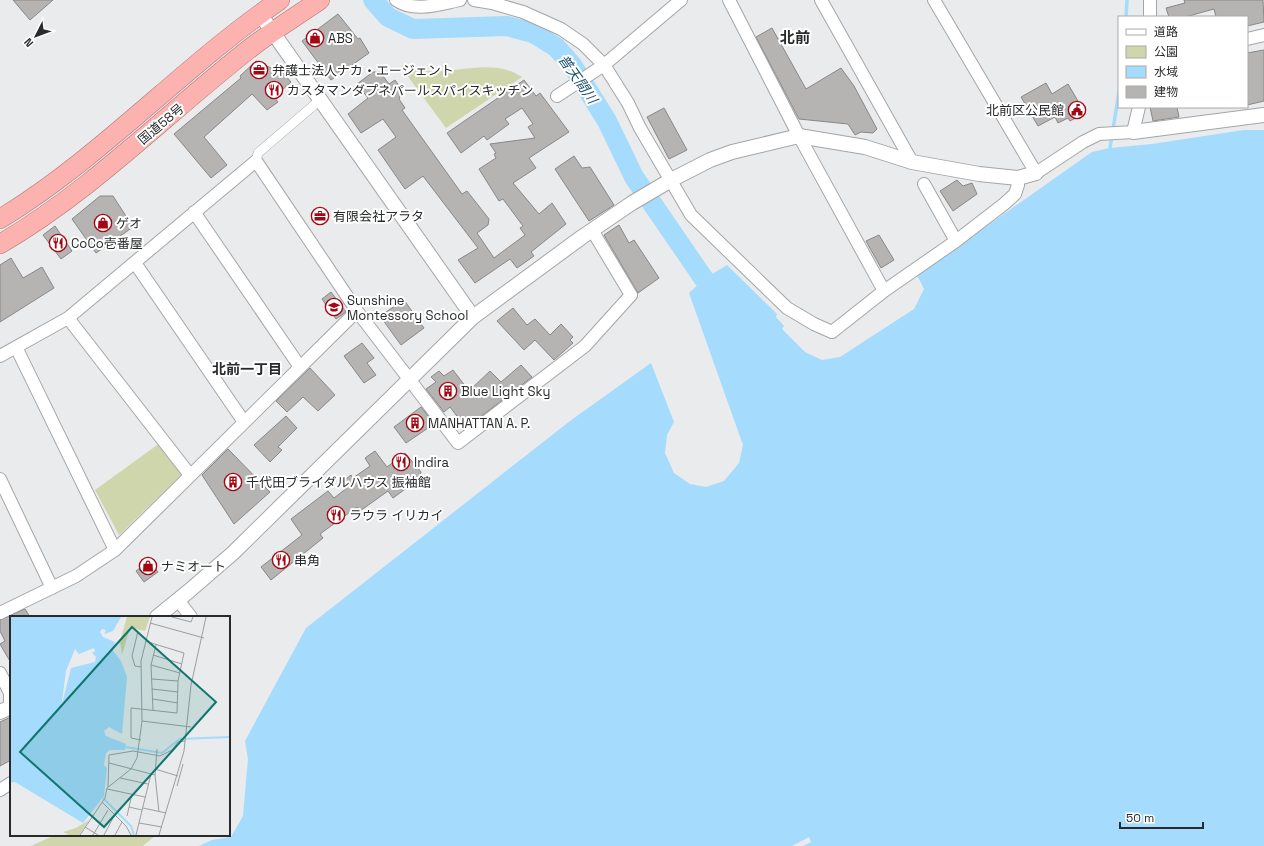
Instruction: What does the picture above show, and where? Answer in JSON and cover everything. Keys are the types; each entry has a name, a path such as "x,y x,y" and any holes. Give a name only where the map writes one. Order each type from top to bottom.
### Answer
{"highway":[{"name":"国道58号","path":"0,219 96,151 231,36 280,0"},
{"name":"国道58号","path":"0,244 32,226 109,168 253,46 320,0"}],"street":[{"path":"396,0 413,7 428,7 460,0"},
{"path":"474,0 492,3 523,12 561,29 583,44 600,68 628,102 668,182 691,215 787,308 814,324 832,332 884,291 956,241 1015,194 1018,185 1018,178"},
{"path":"729,0 799,136 884,291"},
{"path":"821,0 912,162"},
{"path":"1150,0 1150,16"},
{"path":"557,96 600,68 678,1"},
{"path":"940,2 1036,173"},
{"path":"260,14 473,317"},
{"path":"1248,39 1264,35"},
{"path":"0,356 68,318 256,161 258,153 320,100"},
{"path":"1129,132 1139,108"},
{"path":"158,616 233,553 473,317 632,202 710,160 732,152 799,136 864,147 912,162 994,176 1018,178 1036,173 1083,142 1099,134 1129,132 1264,114"},
{"path":"256,161 357,311 458,443 585,346 631,295 592,230"},
{"path":"924,184 956,241"},
{"path":"194,212 300,367"},
{"path":"135,263 244,422"},
{"path":"0,613 76,576 115,550 357,311"},
{"path":"68,318 190,475"},
{"path":"16,347 115,550"},
{"path":"0,479 52,588"},
{"path":"178,600 190,616"},
{"path":"0,673 10,693 7,709"},
{"path":"0,790 10,784"}],"green space":[{"path":"406,63 418,70 433,71 485,67 498,68 510,71 522,77 446,128 401,67"},
{"path":"160,443 183,473 119,535 95,490"},
{"path":"53,836 155,836 143,846 31,846"}],"water":[{"path":"1244,130 1264,130 1264,846 803,846 811,842 809,837 792,846 199,846 212,840 231,837 243,816 248,759 245,741 306,628 570,421 651,363 674,422 667,435 665,453 674,473 690,484 706,487 724,481 739,463 743,445 689,293 704,279 727,265 777,314 776,317 784,326 782,329 805,352 822,360 840,357 914,309 924,289 917,275 1092,152 1110,148 1152,144"}],"building":[{"path":"13,0 53,0 30,20"},
{"path":"1184,0 1263,0 1264,22 1248,26 1248,16 1216,16 1214,9 1189,16 1169,16 1166,8 1185,3"},
{"path":"338,14 358,39 360,38 369,53 331,80 302,41"},
{"path":"772,28 806,89 841,68 854,86 877,129 873,133 861,132 855,135 848,124 799,119 756,37"},
{"path":"1264,50 1264,101 1248,105 1248,53"},
{"path":"256,61 284,74 291,82 274,97 278,102 267,110 252,94 204,137 227,165 211,178 174,134 241,78 240,76"},
{"path":"373,72 380,72 389,84 395,80 402,90 399,99 405,108 402,110 462,194 467,191 489,219 488,225 477,233 494,258 525,235 520,228 523,226 503,199 499,201 479,169 496,158 494,154 496,153 490,144 535,138 528,127 533,124 522,108 505,119 509,124 487,140 484,136 461,153 447,133 524,80 536,96 540,93 569,132 529,158 536,168 513,183 539,214 552,203 566,224 531,252 534,256 517,268 510,259 475,283 458,260 478,248 423,176 405,189 378,150 396,137 383,119 361,133 348,114 368,98 357,84"},
{"path":"1046,83 1052,94 1068,84 1085,113 1070,121 1068,118 1058,123 1055,117 1038,126 1021,97"},
{"path":"664,108 687,150 669,159 647,117"},
{"path":"1150,108 1177,108 1179,117 1153,121"},
{"path":"574,156 582,168 590,167 614,205 589,221 555,169"},
{"path":"957,180 963,186 972,183 977,194 953,211 940,191"},
{"name":"ゲオ","path":"100,196 113,196 133,227 96,253 72,219"},
{"path":"619,225 629,243 634,240 659,278 638,293 604,235"},
{"name":"CoCo壱番屋","path":"55,226 72,251 61,259 43,235"},
{"path":"879,235 894,260 881,268 866,241"},
{"path":"11,258 23,278 42,267 54,288 0,322 0,265"},
{"path":"331,292 346,312 336,319 322,299"},
{"path":"404,300 424,328 401,345 380,316"},
{"path":"513,308 527,325 535,319 550,335 561,324 573,337 570,340 573,343 554,360 535,340 524,350 497,321"},
{"path":"362,343 374,358 367,363 376,375 364,383 344,356"},
{"path":"521,365 532,377 466,428 450,407 444,412 426,389 436,382 431,377 439,371 444,376 453,370 469,391 490,371 501,382"},
{"path":"310,368 335,395 318,411 303,397 287,412 276,401"},
{"name":"MANHATTAN A. P.","path":"421,407 432,421 431,426 406,443 394,427"},
{"path":"286,416 297,428 278,447 282,450 270,462 254,445"},
{"name":"千代田ブライダルハウス 振袖館","path":"228,449 270,492 234,524 202,475"},
{"path":"375,451 387,467 405,453 421,472 419,479 393,498 388,491 360,511 357,507 320,534 323,538 271,580 261,567 302,535 291,519 328,491 334,498 347,488 342,482 351,475 353,478 370,466 365,458"},
{"name":"ナミオート","path":"149,561 158,572 144,582 136,571"},
{"path":"25,609 29,616 10,616 10,661 0,644 5,641 0,631 0,620"},
{"path":"10,717 10,761 0,766 0,722"}],"waterway":[{"name":"普天間川","path":"373,0 388,17 413,29 507,26 533,33 556,47 572,65 607,121 634,177 704,279"},
{"path":"1126,16 1127,0"},
{"path":"1110,148 1118,98"}],"place":[{"name":"ABS","path":"315,38"},
{"name":"弁護士法人ナカ・エージェント","path":"259,70"},
{"name":"カスタマンダプネパールスパイスキッチン","path":"274,90"},
{"name":"北前区公民館","path":"1077,110"},
{"name":"有限会社アラタ","path":"320,216"},
{"name":"ゲオ","path":"103,223"},
{"name":"CoCo壱番屋","path":"58,243"},
{"name":"Sunshine Montessory School","path":"334,307"},
{"name":"Blue Light Sky","path":"448,391"},
{"name":"MANHATTAN A. P.","path":"415,423"},
{"name":"Indira","path":"401,462"},
{"name":"千代田ブライダルハウス 振袖館","path":"233,482"},
{"name":"ラウラ イリカイ","path":"336,515"},
{"name":"串角","path":"281,560"},
{"name":"ナミオート","path":"148,566"}],"district":[{"name":"北前","path":"795,37"},
{"name":"北前一丁目","path":"247,369"}]}
